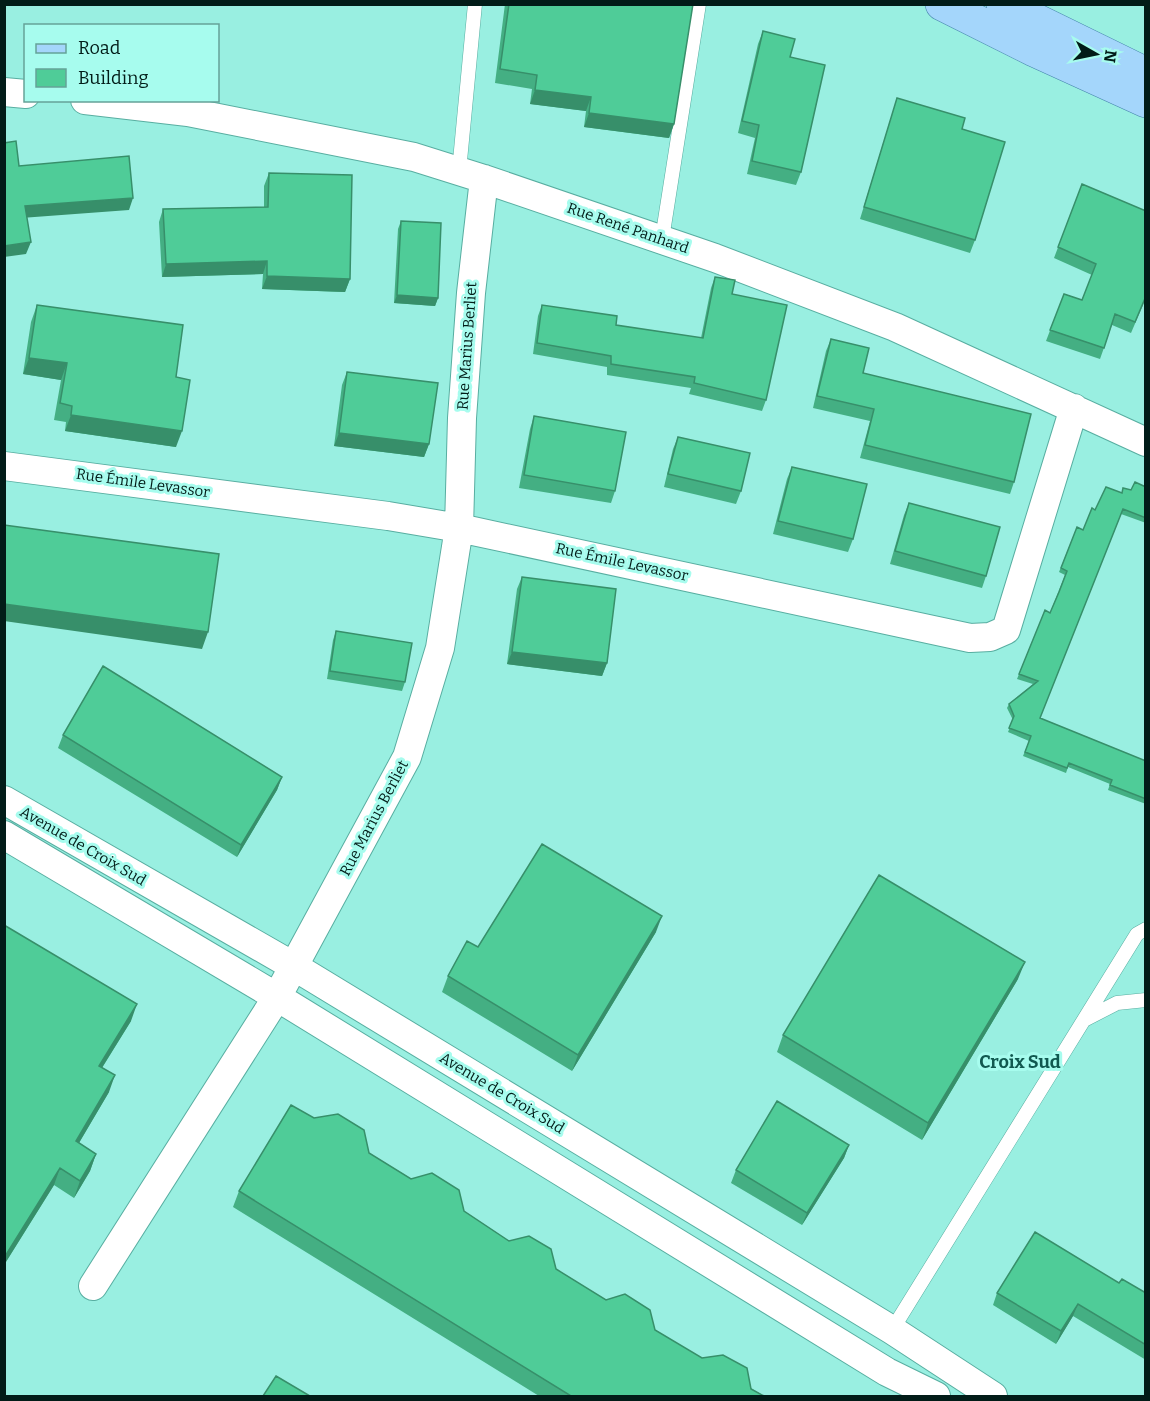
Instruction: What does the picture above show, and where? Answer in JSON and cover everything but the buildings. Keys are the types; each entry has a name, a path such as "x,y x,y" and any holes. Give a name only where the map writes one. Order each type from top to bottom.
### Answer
{"main road":[{"path":"942,4 1034,50 1146,101"},
{"path":"1003,4 1146,74"}],"street":[{"path":"1034,50 1146,115"},
{"path":"4,92 24,94"},
{"name":"Rue René Panhard","path":"102,102 188,112 414,157 472,175 662,239 895,327 1146,442"},
{"name":"Rue Marius Berliet","path":"93,1286 295,967 407,757 440,648 459,528 463,395 471,293 472,175"},
{"name":"Rue Émile Levassor","path":"4,466 376,514 459,528 970,638 990,637 1006,630 1074,408"},
{"name":"Avenue de Croix Sud","path":"4,800 295,967 892,1330 993,1396"},
{"name":"Avenue de Croix Sud","path":"4,835 277,997 887,1372 936,1396"}],"lane":[{"path":"472,175 475,4"},
{"path":"662,239 699,4"},
{"path":"892,1330 1137,934 1146,929"},
{"path":"1084,1020 1117,1004 1146,1000"}],"district":[{"name":"Croix Sud","path":"1020,1062"}]}
